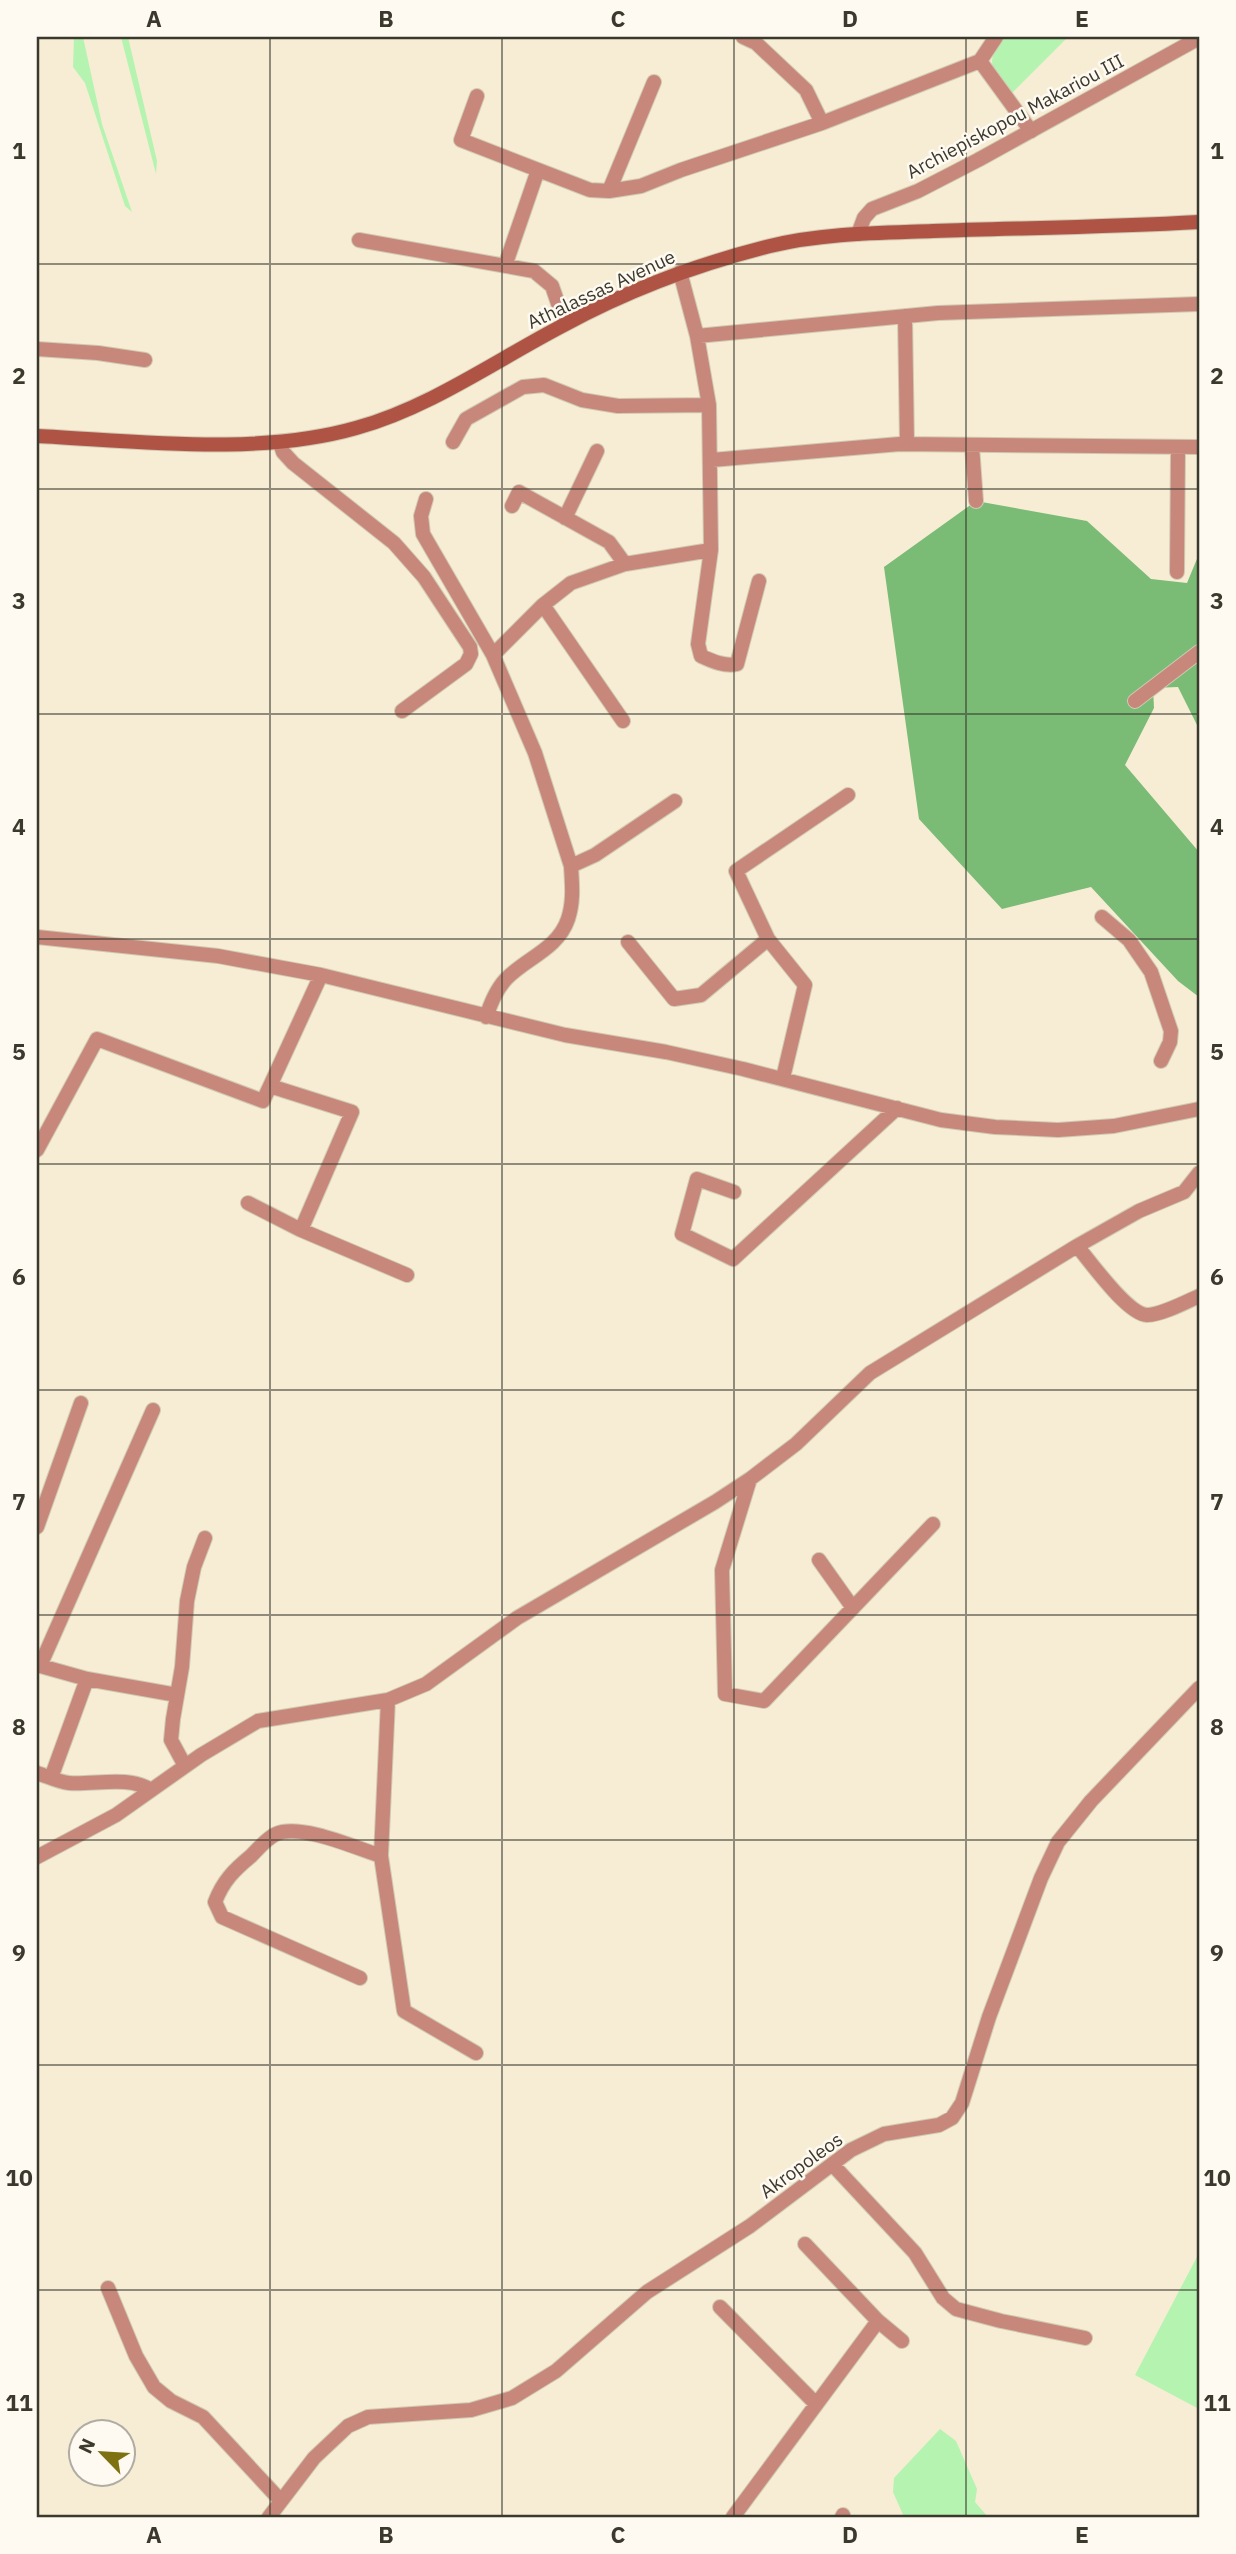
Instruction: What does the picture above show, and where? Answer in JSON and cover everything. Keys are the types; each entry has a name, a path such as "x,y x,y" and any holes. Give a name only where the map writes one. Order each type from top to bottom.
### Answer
{"main road":[{"name":"Athalassas Avenue","path":"37,436 280,443 359,428 427,400 617,298 680,272 782,243 858,234 1199,222"}],"street":[{"path":"477,96 461,140 590,190 609,191 641,186 822,122 980,61 996,37"},
{"name":"Archiepiskopou Makariou III","path":"858,234 863,218 872,209 918,191 1199,38"},
{"path":"753,39 806,89 822,122"},
{"path":"980,61 1031,131"},
{"path":"609,191 654,82"},
{"path":"505,266 538,170"},
{"path":"359,240 534,271 552,286 565,324"},
{"path":"680,272 697,336 709,405 712,460 711,550 698,644 701,656 732,666 737,664 759,581"},
{"path":"697,336 905,316 1199,304"},
{"path":"905,316 907,444"},
{"path":"37,349 98,353 145,360"},
{"path":"453,442 466,419 523,387 544,385 582,400 618,407 709,405"},
{"path":"280,443 283,452 293,463 394,543 424,577 470,647 471,654 466,664 402,711"},
{"path":"712,460 907,444 1199,447"},
{"path":"972,446 976,502"},
{"path":"1177,572 1178,447"},
{"path":"565,518 597,451"},
{"path":"512,506 519,492 609,542 625,564"},
{"path":"426,499 421,516 423,534 493,655 534,753 570,866 573,895 568,921 556,940 506,978 494,996 486,1017"},
{"path":"493,655 544,605 571,583 625,564 711,550"},
{"path":"544,605 623,721"},
{"path":"1135,701 1199,652"},
{"path":"783,1078 805,985 768,939 736,871 848,795"},
{"path":"570,866 595,855 675,801"},
{"path":"1102,917 1129,940 1151,972 1171,1031 1170,1042 1160,1061"},
{"path":"37,937 218,957 321,975 565,1035 666,1052 783,1078 897,1108 995,1127 1058,1130 1114,1126 1199,1111"},
{"path":"628,942 674,999 701,995 768,939"},
{"path":"37,1150 97,1039 263,1101 321,975"},
{"path":"271,1086 352,1112 301,1230"},
{"path":"734,1192 697,1179 682,1234 733,1259 897,1108"},
{"path":"37,1857 116,1815 185,1766 258,1721 388,1700 426,1684 517,1618 750,1479 796,1444 870,1373 1077,1246 1139,1211 1184,1192 1199,1172"},
{"path":"248,1203 301,1230 407,1275"},
{"path":"1077,1246 1130,1308 1147,1315 1199,1296"},
{"path":"37,1527 80,1403"},
{"path":"153,1410 38,1665 87,1679 177,1695"},
{"path":"750,1479 722,1570 725,1694 764,1701 933,1524"},
{"path":"185,1766 172,1740 187,1601 194,1567 205,1538"},
{"path":"819,1560 853,1608"},
{"path":"51,1778 87,1679"},
{"name":"Akropoleos","path":"269,2517 323,2447 358,2421 389,2414 450,2412 488,2407 533,2386 571,2359 647,2292 734,2236 851,2150 884,2134 947,2122 957,2111 1037,1891 1058,1842 1091,1801 1199,1688"},
{"path":"388,1700 381,1856 404,2011 476,2053"},
{"path":"37,1773 64,1782 136,1783 151,1790"},
{"path":"360,1978 222,1917 215,1902 221,1886 231,1873 275,1834 291,1831 311,1834 381,1856"},
{"path":"832,2164 915,2253 943,2298 956,2309 1085,2338"},
{"path":"805,2244 878,2321 902,2341"},
{"path":"108,2288 136,2356 154,2386 171,2401 203,2417 281,2501"},
{"path":"720,2307 816,2404"},
{"path":"733,2517 878,2321"}],"green space":[{"path":"74,37 83,37 102,124 132,212 125,206 85,83 73,67"},
{"path":"121,37 128,37 157,161 156,174"},
{"path":"1003,37 1068,37 1010,95 995,73 992,61"},
{"path":"976,501 1087,521 1151,579 1187,583 1199,554 1199,729 1178,687 1153,688 1154,708 1125,765 1199,852 1199,997 1178,981 1091,887 1002,909 919,819 884,567"},
{"path":"1199,2253 1199,2409 1135,2375"},
{"path":"940,2429 956,2441 977,2489 975,2502 988,2517 904,2517 893,2492 894,2478"}]}
